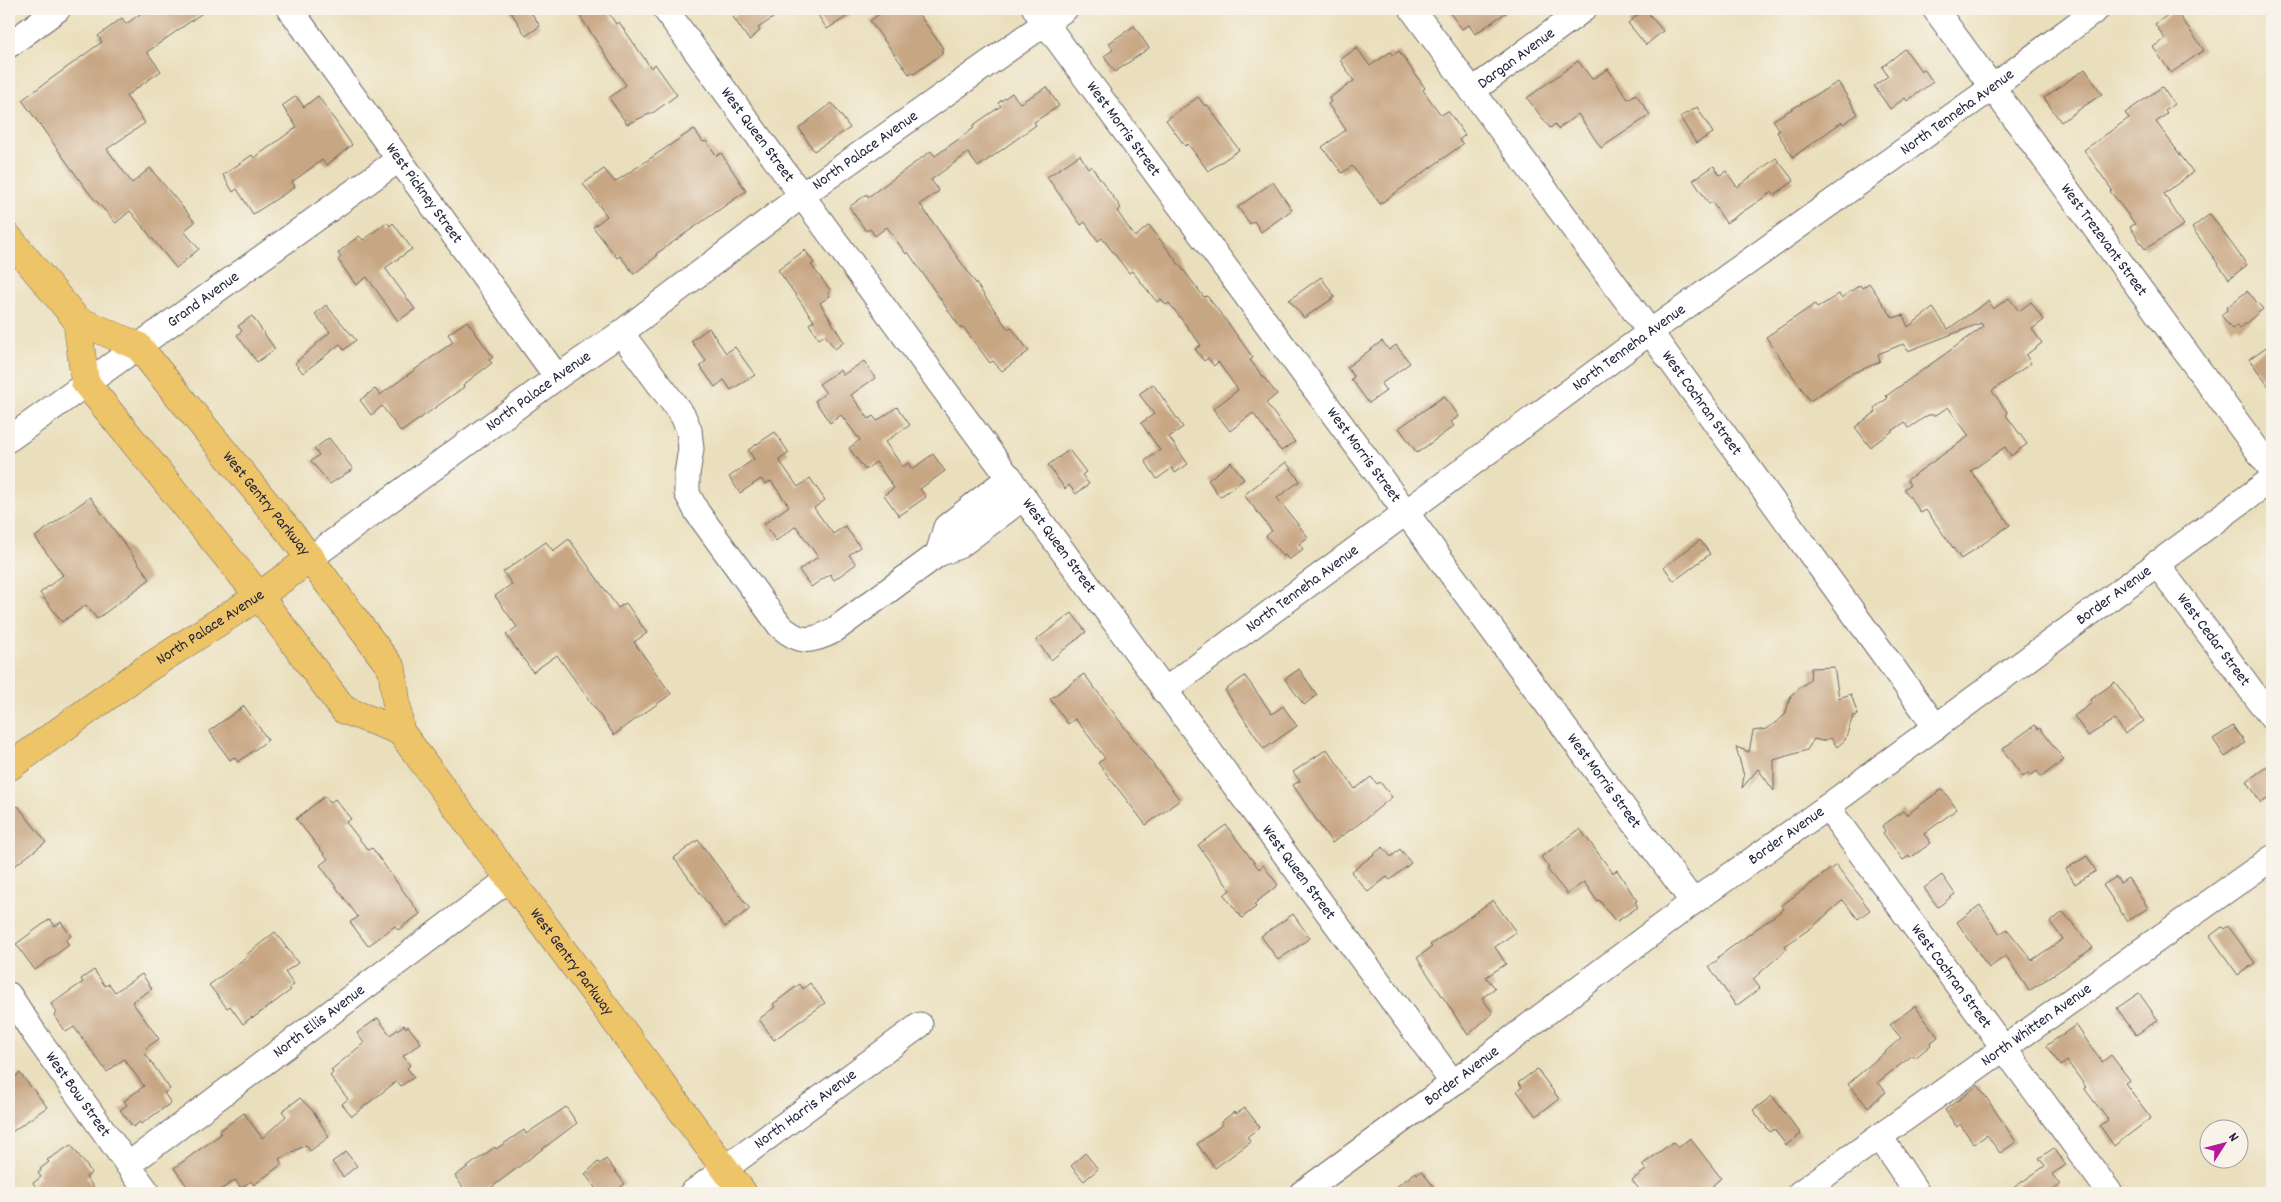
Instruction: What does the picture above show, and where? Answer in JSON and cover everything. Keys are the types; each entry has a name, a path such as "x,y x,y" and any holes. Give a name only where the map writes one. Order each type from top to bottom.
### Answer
{"main road":[{"name":"West Gentry Parkway","path":"9,238 77,320 138,346 310,558 392,669 400,731 743,1193"},
{"path":"77,320 85,382 259,596 344,710 400,731"},
{"name":"North Palace Avenue","path":"9,767 140,674 259,596 310,558"}],"street":[{"path":"9,45 58,9"},
{"name":"West Pickney Street","path":"290,9 557,377"},
{"name":"West Queen Street","path":"665,9 1010,477 1164,691 1454,1083"},
{"name":"North Palace Avenue","path":"310,558 557,377 621,333 1040,16 1065,9"},
{"name":"West Cochran Street","path":"1412,9 1650,332 1936,727"},
{"name":"Dargan Avenue","path":"1472,91 1584,9"},
{"name":"West Trezevant Street","path":"1935,9 1994,87 2272,470"},
{"name":"North Tenneha Avenue","path":"1164,691 1650,332 1994,87 2097,9"},
{"name":"West Morris Street","path":"1040,16 1693,902"},
{"name":"Grand Avenue","path":"9,439 85,382 398,160"},
{"path":"621,333 683,416 689,430 692,449 687,474 687,492 697,512 780,626 792,636 805,640 820,638 833,631 938,554 959,546 1024,497"},
{"path":"938,554 946,527 1010,477"},
{"name":"Border Avenue","path":"1302,1193 1454,1083 1693,902 1827,807 2272,479"},
{"name":"West Cedar Street","path":"2156,563 2272,718"},
{"name":"West Cochran Street","path":"1827,807 2110,1193"},
{"name":"North Whitten Avenue","path":"1800,1193 2272,858"},
{"name":"North Ellis Avenue","path":"128,1165 510,878"},
{"name":"West Bow Street","path":"9,994 34,1033 148,1193"},
{"name":"North Harris Avenue","path":"692,1193 920,1025"},
{"path":"1880,1137 1917,1193"}],"building":[{"path":"147,9 208,9 147,52 161,71 126,96 145,123 107,149 132,183 150,168 195,222 184,231 199,249 176,268 130,211 116,223 89,193 22,100 102,42 98,36 122,18 126,24"},
{"path":"509,9 529,9 540,26 526,36"},
{"path":"575,9 606,9 616,24 619,22 651,68 655,64 677,95 654,112 627,124 609,98 626,85"},
{"path":"745,9 786,9 758,28 760,31 749,40 733,17"},
{"path":"814,9 859,9 827,29"},
{"path":"886,9 915,9 943,48 941,50 943,53 914,74 912,72 909,74 870,21"},
{"path":"1447,9 1511,9 1475,34 1469,25 1462,29"},
{"path":"1645,9 1663,31 1646,45 1628,23"},
{"path":"2175,10 2204,50 2171,73 2153,47 2165,39 2155,24"},
{"path":"1134,26 1149,48 1115,72 1104,56 1113,50 1109,43"},
{"path":"1357,48 1370,66 1390,52 1393,55 1399,51 1441,115 1448,111 1465,135 1459,140 1463,144 1380,204 1352,166 1342,173 1322,147 1346,130 1328,104 1331,102 1329,98 1354,81 1340,60"},
{"path":"1905,49 1921,71 1924,69 1933,82 1907,101 1905,98 1890,109 1874,86 1888,76 1882,67"},
{"path":"1578,61 1592,79 1608,69 1628,99 1636,94 1650,115 1601,148 1578,114 1558,129 1555,124 1550,128 1527,98"},
{"path":"2085,69 2102,94 2061,122 2044,98"},
{"path":"1838,82 1858,114 1843,124 1842,122 1793,157 1777,132 1780,130 1773,120"},
{"path":"1047,87 1059,106 1034,122 1036,125 978,167 968,153 931,180 939,191 920,204 1008,329 1011,327 1029,351 1002,371 993,361 990,363 963,327 961,329 908,252 906,254 887,227 875,236 870,229 866,231 849,207 867,194 868,197 931,151 935,156 974,128 972,126 1001,106 998,103 1012,93 1020,103"},
{"path":"2162,87 2174,104 2165,111 2167,114 2156,122 2193,172 2164,194 2184,225 2145,249 2130,227 2135,224 2110,191 2112,190 2084,150 2129,118 2125,113"},
{"path":"296,96 304,107 318,96 352,145 327,165 322,160 292,182 295,187 253,214 237,189 233,192 223,175 252,155 254,158 297,127 282,106"},
{"path":"1198,97 1205,106 1207,104 1239,150 1208,171 1188,144 1185,146 1166,120"},
{"path":"832,103 850,128 814,151 799,128"},
{"path":"1697,107 1713,133 1696,143 1680,117"},
{"path":"694,129 703,142 706,141 717,156 721,153 746,191 656,254 657,256 634,274 620,256 617,258 593,227 607,216 583,184 604,169 615,182"},
{"path":"1080,155 1088,168 1091,166 1121,208 1117,211 1135,237 1149,225 1204,297 1207,296 1231,327 1253,358 1250,360 1277,394 1266,403 1295,442 1281,451 1253,413 1230,431 1213,409 1238,390 1218,362 1214,366 1208,358 1204,361 1195,349 1201,345 1169,303 1166,305 1161,299 1157,302 1132,271 1129,273 1102,238 1098,241 1085,222 1081,225 1047,177"},
{"path":"1776,158 1794,181 1774,195 1772,192 1726,223 1712,202 1709,204 1693,180 1714,166 1720,175 1726,171 1737,187"},
{"path":"1273,182 1292,210 1261,232 1254,221 1250,224 1238,207"},
{"path":"2210,214 2247,265 2229,279 2192,228"},
{"path":"387,222 390,226 393,223 412,249 385,268 415,309 398,321 367,277 356,285 338,260 341,257 338,253 351,242 359,236 363,240"},
{"path":"805,250 814,263 811,265 831,291 828,293 830,296 820,303 844,342 835,349 825,335 819,339 809,324 814,321 778,270"},
{"path":"1321,277 1335,297 1304,318 1289,300"},
{"path":"1869,283 1893,318 1903,315 1908,327 1933,308 1948,329 1988,301 1993,309 2009,298 2019,311 2031,302 2044,320 2032,329 2042,343 2026,355 2031,363 1992,391 2008,413 2006,415 2027,444 2011,456 2005,447 1971,471 2010,525 1961,559 1926,510 1921,513 1904,489 1910,485 1907,480 1969,436 1948,407 1936,415 1928,415 1909,428 1905,422 1870,447 1855,427 1876,412 1874,408 1888,398 1886,396 1983,327 1981,323 1908,351 1903,344 1878,354 1880,362 1848,375 1810,401 1766,337 1815,304 1817,308 1839,294 1841,298 1860,285 1862,288"},
{"path":"2247,291 2263,309 2239,329 2237,325 2232,329 2221,315 2227,310 2226,308"},
{"path":"326,305 356,340 344,350 340,344 303,373 295,363 330,332 315,314"},
{"path":"252,316 275,349 257,362 237,335 242,331 238,326"},
{"path":"467,321 493,357 489,360 492,363 463,385 464,387 401,432 382,406 371,415 360,400 375,389 380,395 453,342 448,334"},
{"path":"709,328 726,353 735,347 755,375 731,390 724,380 715,387 700,366 706,361 691,341"},
{"path":"1382,341 1389,350 1396,345 1410,363 1381,384 1386,391 1369,403 1351,379 1354,377 1347,367"},
{"path":"2272,343 2272,391 2249,359"},
{"path":"864,361 875,378 851,395 869,419 873,416 877,421 897,407 910,425 885,442 903,467 908,463 912,469 933,454 945,471 920,489 926,497 899,516 884,495 894,488 876,462 865,470 849,448 860,440 841,415 830,423 815,401 826,393 819,384 840,370 843,375"},
{"path":"1153,384 1183,427 1169,437 1188,464 1175,473 1172,468 1157,479 1145,461 1160,450 1141,423 1154,414 1139,394"},
{"path":"1444,396 1459,416 1451,422 1454,426 1417,453 1399,428"},
{"path":"775,432 789,453 779,460 798,487 810,478 825,500 814,508 833,534 845,526 860,547 849,555 856,564 834,580 830,574 811,587 799,570 818,557 796,526 776,541 764,524 789,506 771,481 765,484 761,479 740,493 729,477 754,459 748,450"},
{"path":"329,438 353,469 330,484 311,461 319,455 314,449"},
{"path":"1069,450 1086,472 1082,475 1089,484 1076,494 1069,485 1065,489 1048,465"},
{"path":"1231,462 1244,479 1220,497 1208,480"},
{"path":"1286,462 1300,481 1277,498 1308,537 1299,544 1303,549 1289,560 1285,555 1283,556 1266,536 1272,531 1244,495"},
{"path":"90,497 150,579 97,619 86,605 62,622 40,593 63,575 35,537"},
{"path":"569,539 618,608 626,603 647,633 634,642 671,694 614,735 557,655 533,672 506,635 517,627 495,596 512,584 503,572 546,542 553,551"},
{"path":"1700,540 1710,554 1674,581 1664,567"},
{"path":"1072,613 1086,632 1051,660 1036,640"},
{"path":"1834,667 1839,698 1851,694 1858,715 1853,716 1845,740 1837,747 1831,738 1822,741 1814,739 1807,750 1774,760 1774,791 1758,769 1742,788 1744,776 1736,747 1749,752 1753,731 1767,729 1785,715 1791,695 1810,680 1811,668"},
{"path":"1299,669 1317,695 1304,705 1285,679"},
{"path":"1084,674 1180,800 1146,825 1098,763 1105,758 1082,727 1075,719 1068,724 1050,699"},
{"path":"1245,676 1272,714 1283,706 1297,726 1264,749 1225,690"},
{"path":"2115,682 2144,721 2125,734 2115,719 2088,736 2074,716 2092,703 2090,700"},
{"path":"244,706 268,740 238,762 234,757 230,760 209,731"},
{"path":"2035,725 2038,729 2040,728 2064,760 2041,777 2037,771 2030,776 2028,773 2023,777 2002,749"},
{"path":"2233,726 2245,743 2225,757 2213,739"},
{"path":"1327,749 1355,789 1371,777 1377,784 1380,782 1392,797 1332,843 1293,785 1300,781 1293,772"},
{"path":"2272,763 2272,796 2261,803 2247,781"},
{"path":"1942,789 1957,809 1924,834 1931,843 1910,858 1909,856 1903,860 1883,833 1885,831 1882,826 1903,811 1906,815"},
{"path":"325,796 330,803 335,799 351,819 346,822 368,850 372,848 420,914 398,930 395,926 368,946 350,922 358,917 320,865 328,859 296,819"},
{"path":"18,806 46,842 9,870 9,813"},
{"path":"1226,825 1259,869 1263,865 1278,885 1254,904 1256,907 1242,918 1224,895 1230,890 1198,845"},
{"path":"1580,829 1613,873 1617,870 1637,901 1635,902 1638,907 1616,922 1599,900 1597,901 1584,882 1567,894 1547,869 1549,868 1541,857"},
{"path":"698,840 750,909 725,927 674,858"},
{"path":"1383,847 1391,857 1400,849 1411,863 1390,880 1387,877 1368,892 1351,872"},
{"path":"2087,856 2096,871 2075,884 2066,869"},
{"path":"1836,865 1870,910 1858,919 1843,900 1815,925 1785,946 1787,949 1753,979 1760,988 1736,1006 1709,966 1719,959 1718,957 1784,909 1781,906"},
{"path":"1942,875 1955,894 1938,907 1924,888"},
{"path":"2116,877 2120,883 2128,878 2148,908 2127,921 2103,885"},
{"path":"1493,900 1516,932 1495,947 1506,964 1486,977 1495,988 1482,998 1493,1013 1468,1035 1417,958 1432,947 1430,945"},
{"path":"1980,905 2000,934 2007,929 2032,960 2063,939 2050,922 2063,912 2093,948 2029,991 2006,956 1989,968 1957,922"},
{"path":"1293,914 1310,938 1278,960 1261,936"},
{"path":"50,919 55,926 61,922 71,936 66,940 69,945 35,970 16,944"},
{"path":"2228,926 2255,963 2238,975 2210,936 2222,927 2224,929"},
{"path":"275,932 298,963 285,972 294,985 289,988 291,990 243,1024 230,1006 227,1008 209,985 247,957 246,955"},
{"path":"94,970 105,986 109,984 115,992 142,974 152,989 132,1002 159,1039 146,1048 144,1052 170,1089 164,1093 171,1103 141,1124 140,1122 133,1127 120,1110 127,1105 124,1101 144,1086 124,1059 107,1072 74,1027 66,1032 54,1015 57,1013 51,1004 83,982 81,979"},
{"path":"810,983 825,1003 774,1040 759,1019 775,1007 773,1004 800,984 803,989"},
{"path":"2139,993 2158,1020 2136,1035 2117,1008"},
{"path":"1915,1006 1938,1037 1915,1058 1913,1055 1878,1082 1886,1092 1868,1107 1848,1084 1901,1038 1890,1025"},
{"path":"378,1018 390,1035 404,1025 406,1028 408,1026 421,1043 403,1056 410,1065 407,1068 414,1077 401,1086 397,1081 352,1116 342,1104 348,1099 330,1076 333,1073 331,1070 364,1043 357,1033"},
{"path":"2076,1025 2102,1062 2111,1055 2130,1080 2125,1083 2151,1118 2114,1146 2100,1126 2108,1120 2084,1088 2086,1087 2067,1061 2061,1066 2046,1046"},
{"path":"1537,1069 1559,1099 1536,1116 1517,1091 1522,1087 1518,1083"},
{"path":"20,1073 47,1107 9,1134 9,1082"},
{"path":"1978,1085 2016,1142 2000,1153 1987,1135 1974,1144 1960,1124 1957,1127 1945,1110"},
{"path":"1772,1096 1801,1134 1786,1145 1774,1129 1770,1132 1753,1110"},
{"path":"300,1098 313,1111 329,1137 310,1151 306,1145 279,1159 282,1164 254,1185 251,1181 241,1188 235,1180 216,1193 192,1193 174,1168 221,1134 219,1131 244,1113 262,1138 286,1116 282,1111"},
{"path":"566,1107 577,1123 484,1193 467,1193 455,1176 495,1147 496,1149 524,1130 526,1134"},
{"path":"1245,1108 1260,1127 1247,1137 1251,1142 1215,1168 1197,1144 1223,1124 1221,1122 1234,1112 1236,1114"},
{"path":"1690,1138 1721,1178 1713,1185 1718,1193 1642,1193 1632,1180 1646,1170 1642,1165 1673,1142 1678,1148"},
{"path":"71,1145 92,1173 86,1177 98,1193 41,1193 33,1183 41,1177 38,1173 41,1171 40,1169 49,1162 47,1160"},
{"path":"2054,1148 2066,1165 2052,1174 2060,1185 2049,1193 2006,1193 2045,1166 2039,1158"},
{"path":"346,1152 357,1166 343,1177 332,1162"},
{"path":"1085,1153 1098,1169 1084,1181 1071,1166"},
{"path":"606,1159 625,1184 612,1193 599,1193 585,1174 598,1162 600,1164"},
{"path":"1421,1171 1439,1193 1388,1193 1416,1172 1417,1174"}]}
